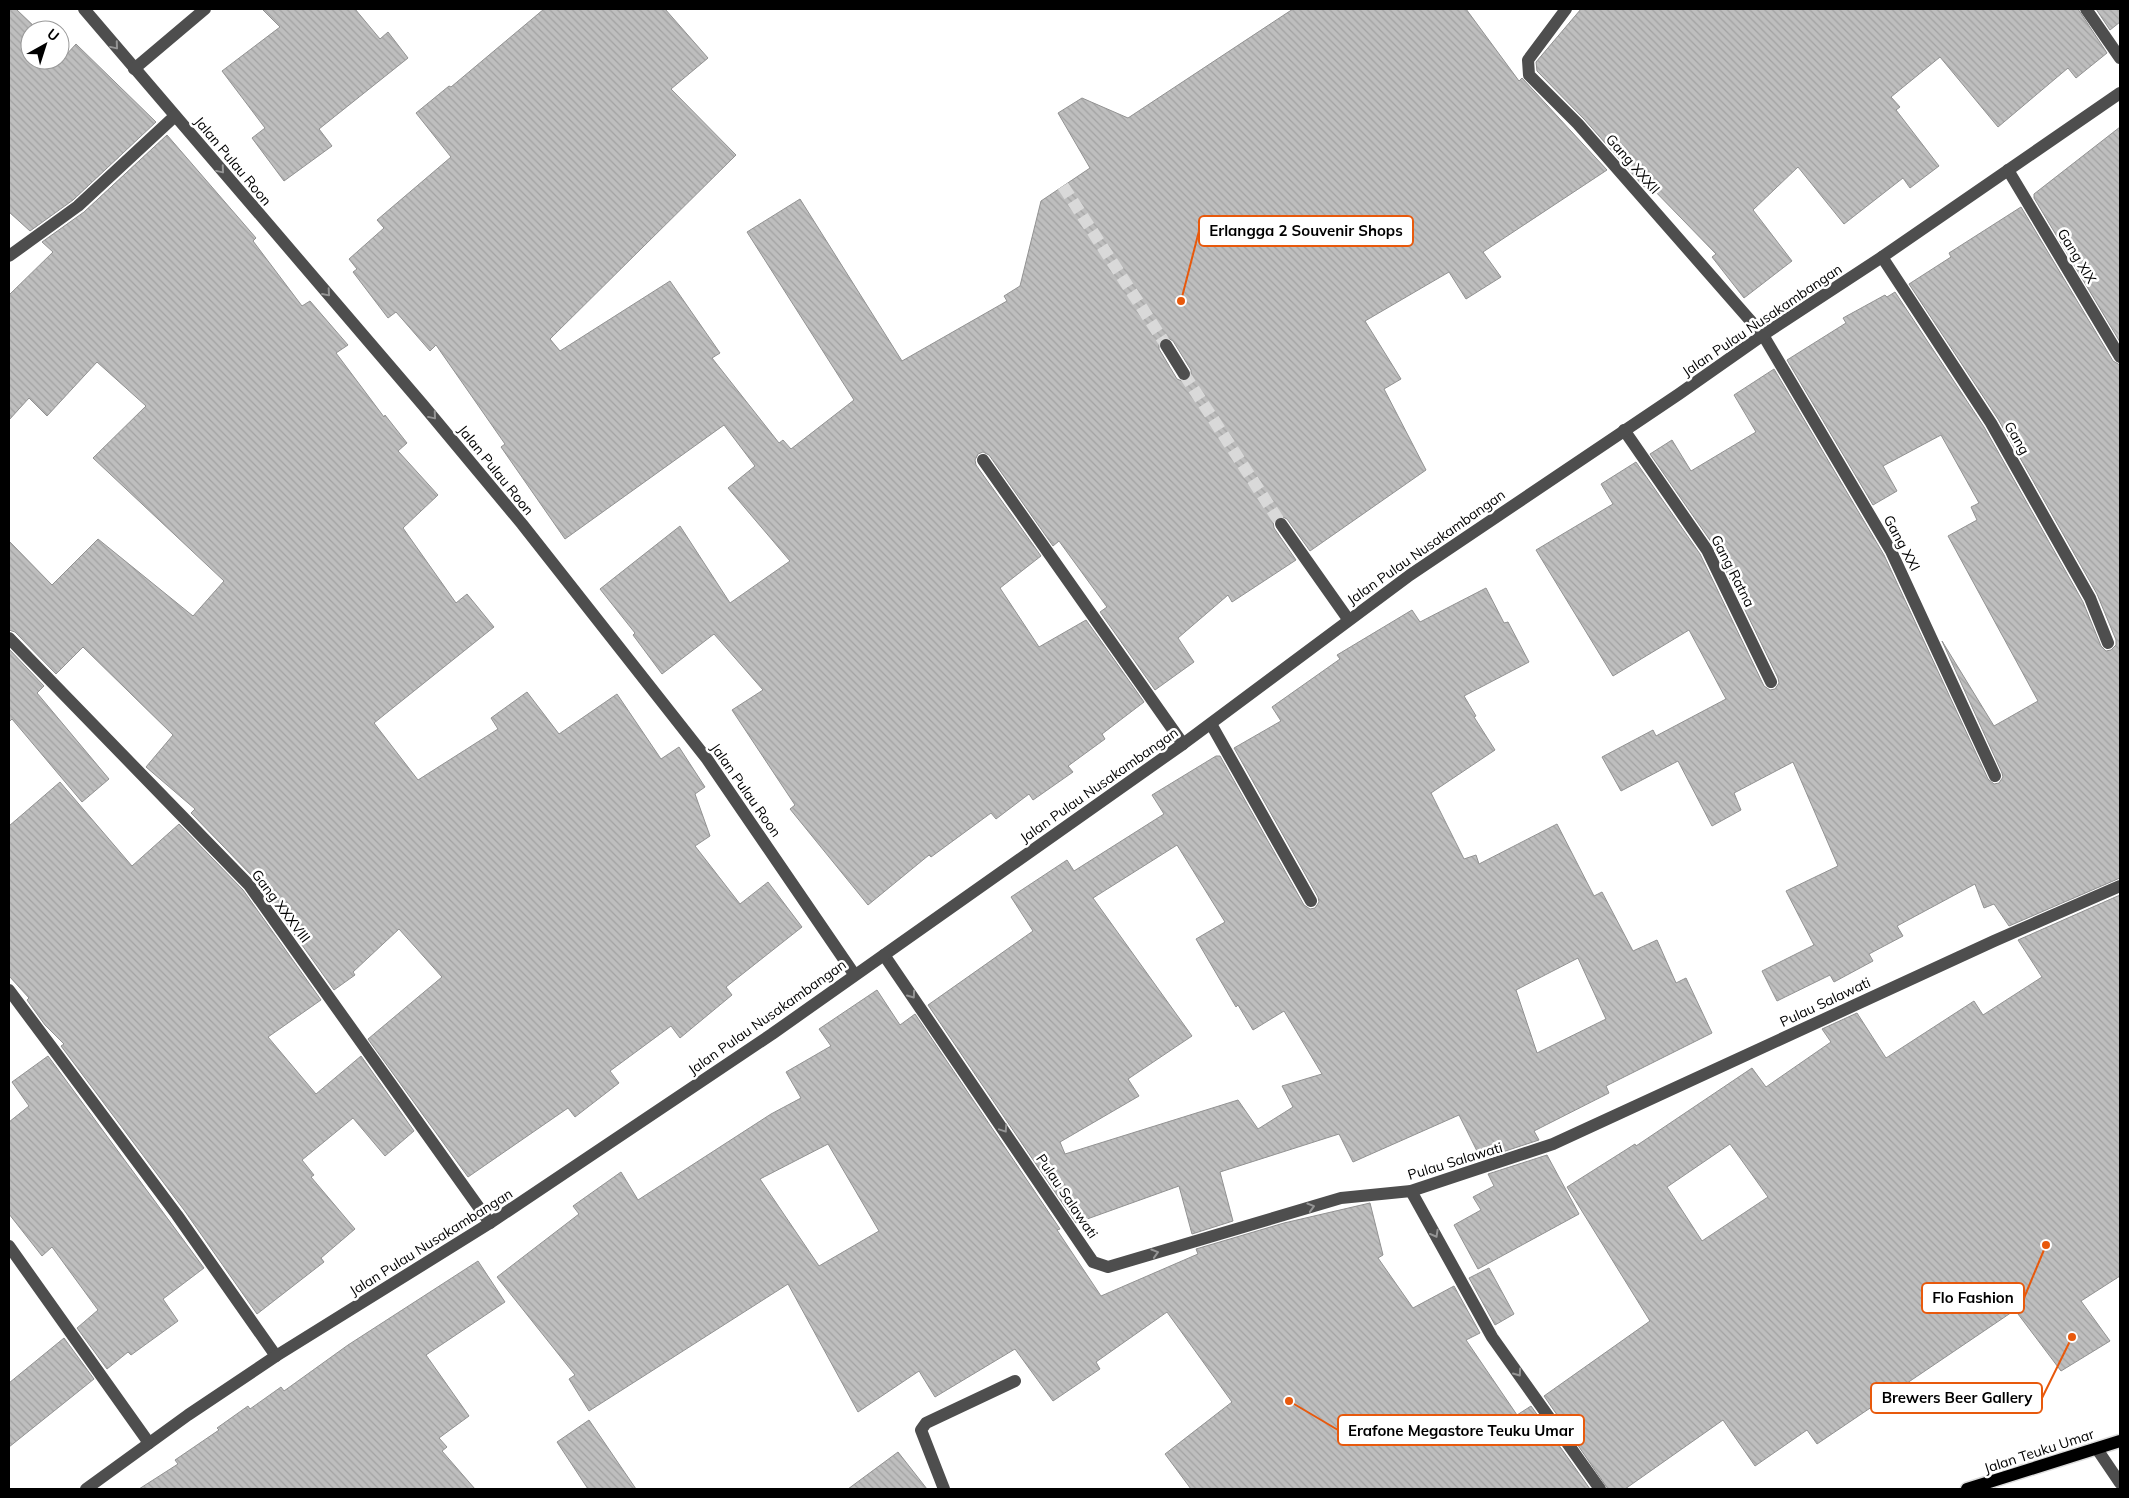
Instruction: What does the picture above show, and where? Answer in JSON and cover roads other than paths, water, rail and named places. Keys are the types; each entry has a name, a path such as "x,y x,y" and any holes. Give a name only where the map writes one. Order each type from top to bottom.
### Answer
{"main road":[{"name":"Jalan Teuku Umar","path":"1967,1489 2120,1441"}],"street":[{"name":"Jalan Pulau Roon","path":"84,9 424,405 522,524 707,759 854,974"},
{"path":"134,68 205,9"},
{"name":"Gang XXXII","path":"1566,9 1528,60 1529,75 1578,124 1763,335"},
{"path":"2086,9 2120,58"},
{"name":"Jalan Pulau Nusakambangan","path":"86,1489 149,1443 276,1356 490,1223 772,1034 854,974 884,955 1184,744 1348,619 1763,335 1882,257 2120,93"},
{"path":"9,256 78,206 175,116"},
{"name":"Gang XIX","path":"2008,170 2120,357"},
{"name":"Gang","path":"1882,257 1991,423 2090,598 2108,644"},
{"name":"Gang XXI","path":"1763,335 1891,551 1994,776"},
{"path":"1166,345 1184,374"},
{"name":"Gang Ratna","path":"1624,430 1707,550 1771,682"},
{"path":"983,460 1184,744"},
{"path":"1281,524 1348,619"},
{"name":"Gang XXXVIII","path":"9,638 249,885 490,1223"},
{"path":"1210,724 1311,901"},
{"name":"Pulau Salawati","path":"884,955 1093,1262 1108,1267 1341,1198 1411,1191 1553,1144 1994,941 2120,886"},
{"path":"9,990 177,1215 276,1356"},
{"path":"1411,1191 1492,1337 1600,1489"},
{"path":"9,1246 149,1443"},
{"path":"944,1489 921,1430 926,1423 1015,1381"},
{"path":"2096,1448 2120,1483"}],"tunnel":[{"path":"1063,186 1166,345"},
{"path":"1184,374 1281,524"}],"place":[{"name":"Erlangga 2 Souvenir Shops","path":"1181,301"},
{"name":"Flo Fashion","path":"2046,1245"},
{"name":"Brewers Beer Gallery","path":"2072,1337"},
{"name":"Erafone Megastore Teuku Umar","path":"1289,1401"}]}
